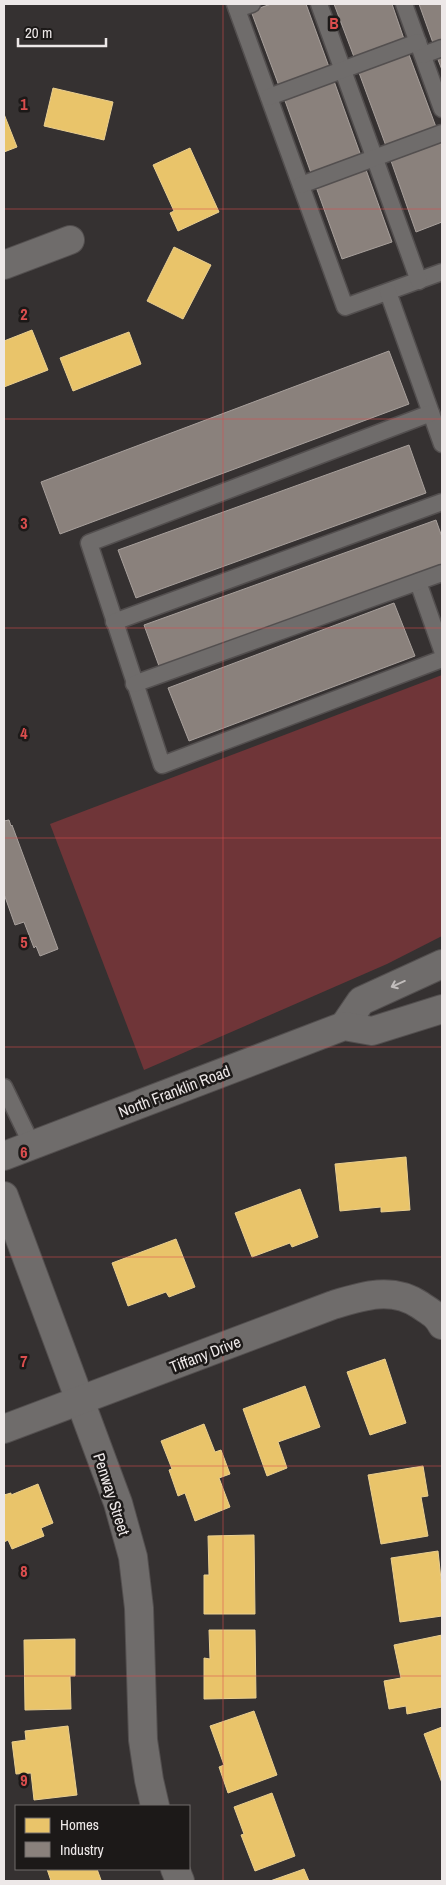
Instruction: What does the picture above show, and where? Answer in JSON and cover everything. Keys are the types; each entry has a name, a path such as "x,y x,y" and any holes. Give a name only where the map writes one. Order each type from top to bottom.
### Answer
{"street":[{"path":"4,265 70,240"},
{"path":"442,964 361,1001 344,1026 372,1031 442,1008"},
{"name":"North Franklin Road","path":"4,1156 344,1026"},
{"name":"Penway Street","path":"4,1196 118,1503 133,1557 139,1608 143,1740 155,1805"},
{"name":"Tiffany Drive","path":"4,1430 364,1296 387,1294 410,1299 426,1307 437,1317 442,1326"}],"lane":[{"path":"319,4 419,281"},
{"path":"404,4 442,109"},
{"path":"241,6 269,97 345,307 442,272"},
{"path":"269,97 343,70 420,49 442,48"},
{"path":"301,184 442,133"},
{"path":"388,292 442,444"},
{"path":"431,412 89,543 162,765 442,659"},
{"path":"114,622 442,502"},
{"path":"134,684 442,573"},
{"path":"418,582 442,650"},
{"path":"4,1087 32,1145"}],"shaded area":[{"path":"442,675 442,936 387,964 144,1070 50,824"}],"building: Homes":[{"path":"53,88 113,102 104,140 44,126"},
{"path":"4,114 17,147 4,152"},
{"path":"190,148 219,212 178,231 170,213 174,211 153,165"},
{"path":"174,247 211,265 183,319 147,301"},
{"path":"32,330 48,370 4,387 4,341"},
{"path":"129,332 141,364 73,391 60,358"},
{"path":"406,1157 410,1210 381,1212 381,1207 340,1211 335,1164"},
{"path":"300,1189 318,1237 292,1247 290,1243 252,1257 235,1213"},
{"path":"176,1239 195,1287 169,1297 166,1292 128,1306 112,1263"},
{"path":"385,1359 406,1423 370,1435 347,1372"},
{"path":"305,1386 320,1427 278,1442 287,1468 267,1476 243,1409"},
{"path":"204,1424 215,1452 221,1450 230,1474 219,1478 230,1507 195,1521 185,1493 178,1496 169,1470 172,1469 161,1441"},
{"path":"423,1466 428,1496 421,1497 428,1536 381,1544 368,1475"},
{"path":"38,1484 53,1523 41,1528 44,1536 12,1549 8,1540 4,1542 4,1495 11,1493 11,1495"},
{"path":"254,1535 255,1614 204,1614 204,1575 209,1575 208,1536"},
{"path":"438,1551 442,1589 442,1616 400,1622 391,1558"},
{"path":"209,1630 255,1630 256,1698 204,1699 204,1658 210,1659"},
{"path":"442,1635 442,1707 407,1714 406,1706 389,1709 384,1681 401,1678 394,1645"},
{"path":"75,1639 75,1676 70,1676 71,1709 25,1710 24,1640"},
{"path":"254,1711 277,1775 228,1793 219,1767 224,1765 210,1726"},
{"path":"68,1726 77,1795 34,1800 31,1773 16,1774 12,1742 26,1740 25,1731"},
{"path":"442,1727 442,1783 424,1734"},
{"path":"272,1793 295,1856 255,1871 241,1835 244,1834 234,1807"},
{"path":"304,1869 309,1881 270,1881"},
{"path":"47,1870 97,1870 101,1880 96,1881 51,1881"}],"building: Industry":[{"path":"271,4 306,4 329,67 279,86 251,11"},
{"path":"334,4 392,4 404,39 354,57"},
{"path":"419,4 442,4 442,40 433,43"},
{"path":"408,52 436,127 386,146 358,70"},
{"path":"442,55 442,70 437,57"},
{"path":"334,81 361,156 311,173 284,98"},
{"path":"440,140 442,147 442,222 416,232 390,158"},
{"path":"365,167 392,242 342,259 315,184"},
{"path":"389,351 409,404 60,534 41,482"},
{"path":"409,445 426,493 136,598 118,550"},
{"path":"436,520 442,537 442,564 159,666 144,625"},
{"path":"394,603 415,656 189,741 168,688"},
{"path":"9,820 12,825 58,949 40,956 36,946 34,948 24,922 15,925 4,894 4,821"}]}
